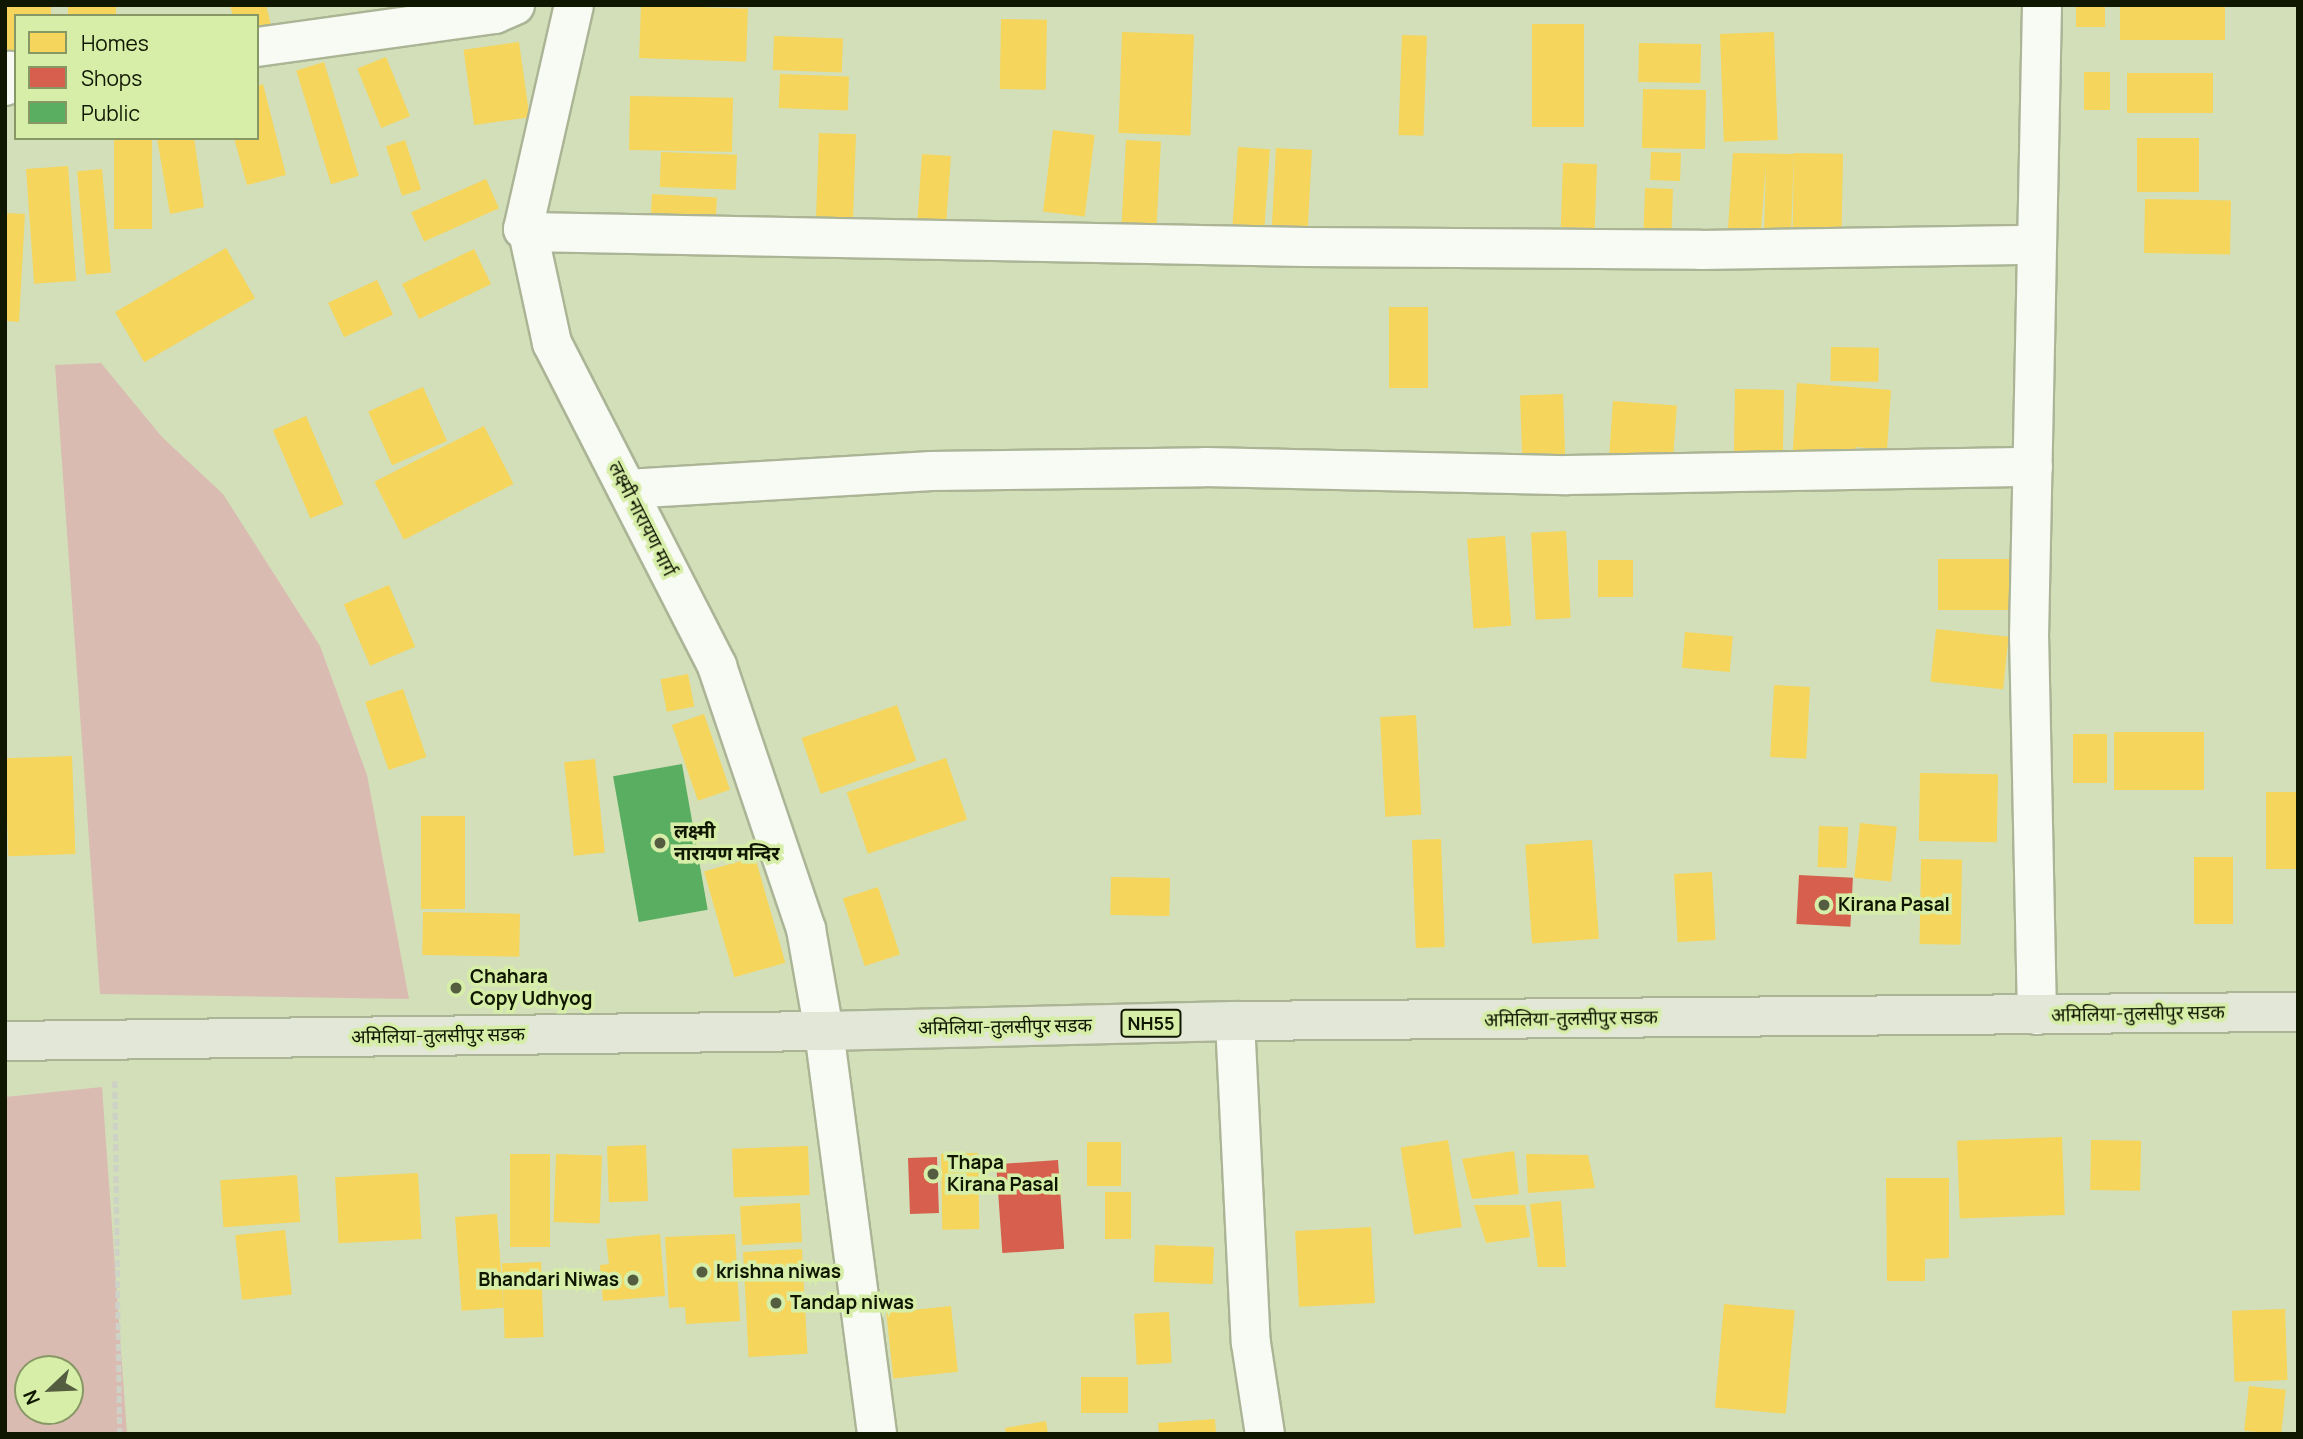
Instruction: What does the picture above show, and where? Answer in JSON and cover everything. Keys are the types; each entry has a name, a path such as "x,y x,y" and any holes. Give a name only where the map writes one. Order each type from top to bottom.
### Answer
{"main road":[{"name":"अमिलिया-तुलसीपुर सडक","path":"5,1041 824,1031 1236,1021 2298,1012"}],"street":[{"path":"259,47 495,13 514,5"},
{"name":"लक्ष्मी नारायण मार्ग","path":"574,5 523,229 528,232 552,343 717,666 806,929 824,1031 877,1434"},
{"path":"2037,1015 2029,637 2042,5"},
{"path":"5,86 10,71 14,71"},
{"path":"528,232 1278,246 1701,250 2036,245"},
{"path":"627,489 930,471 1205,467 1567,475 2033,467"},
{"path":"1236,1021 1251,1343 1265,1434"}],"path":[{"path":"115,1040 120,1434"}],"shaded area":[{"path":"101,363 162,437 223,494 320,646 367,775 409,999 100,994 55,365"},
{"path":"102,1087 127,1434 5,1434 5,1097"}],"building: Homes":[{"path":"5,5 51,5 51,14 14,14 14,56 5,56"},
{"path":"68,5 116,5 116,14 68,14"},
{"path":"230,5 266,5 272,29 259,31 259,14 232,14"},
{"path":"641,5 748,9 746,62 639,58"},
{"path":"2076,5 2105,5 2105,27 2076,27"},
{"path":"2120,5 2225,5 2225,40 2120,40"},
{"path":"1001,19 1047,20 1046,90 1000,89"},
{"path":"1532,24 1584,24 1584,127 1532,127"},
{"path":"1122,32 1194,35 1190,135 1118,133"},
{"path":"1774,32 1778,140 1724,142 1720,34"},
{"path":"1402,35 1427,36 1423,136 1399,135"},
{"path":"774,36 843,38 842,72 773,70"},
{"path":"519,42 530,117 474,125 464,50"},
{"path":"1639,43 1701,44 1700,83 1638,82"},
{"path":"386,57 410,116 381,128 357,69"},
{"path":"324,62 359,176 331,184 296,70"},
{"path":"2084,72 2110,72 2110,110 2084,110"},
{"path":"2127,73 2213,73 2213,113 2127,113"},
{"path":"780,74 849,76 848,110 779,108"},
{"path":"263,84 286,175 247,185 235,140 259,140 259,85"},
{"path":"1643,89 1706,90 1705,149 1642,148"},
{"path":"630,96 733,98 732,152 629,150"},
{"path":"1053,130 1095,135 1085,217 1043,211"},
{"path":"819,133 856,134 853,224 816,223"},
{"path":"2137,138 2199,138 2199,192 2137,192"},
{"path":"114,140 152,140 152,229 114,229"},
{"path":"157,140 194,140 204,207 170,214"},
{"path":"405,140 421,189 402,196 386,146"},
{"path":"1126,140 1161,142 1156,236 1121,234"},
{"path":"1238,147 1270,149 1264,227 1233,225"},
{"path":"1276,148 1312,150 1307,245 1271,243"},
{"path":"661,152 737,155 736,190 660,187"},
{"path":"1651,152 1681,153 1680,181 1650,180"},
{"path":"1733,153 1794,154 1791,233 1764,232 1766,163 1761,230 1728,228"},
{"path":"1794,153 1843,154 1842,234 1793,233"},
{"path":"922,154 951,156 946,224 917,222"},
{"path":"1563,163 1597,164 1595,228 1561,227"},
{"path":"68,166 76,281 34,284 26,169"},
{"path":"102,169 111,273 86,275 77,171"},
{"path":"486,179 499,208 424,242 411,212"},
{"path":"1645,188 1673,189 1672,229 1644,228"},
{"path":"652,194 717,197 715,227 650,224"},
{"path":"2145,199 2231,201 2230,254 2144,253"},
{"path":"5,213 25,214 19,322 5,321"},
{"path":"226,248 255,298 144,362 115,312"},
{"path":"474,249 491,284 419,319 402,284"},
{"path":"377,280 393,314 344,337 328,303"},
{"path":"1389,307 1428,307 1428,388 1389,388"},
{"path":"1831,347 1879,348 1878,382 1830,381"},
{"path":"1797,383 1891,390 1887,450 1856,447 1854,468 1792,463"},
{"path":"423,387 447,441 392,465 368,411"},
{"path":"1735,389 1784,390 1783,456 1734,455"},
{"path":"1563,394 1565,463 1522,464 1520,396"},
{"path":"1613,401 1677,405 1673,467 1609,463"},
{"path":"306,416 344,504 310,518 273,430"},
{"path":"484,426 514,484 404,540 374,482"},
{"path":"1566,531 1571,618 1536,620 1531,533"},
{"path":"1505,536 1511,626 1473,628 1467,539"},
{"path":"1938,559 2024,559 2024,610 1938,610"},
{"path":"1598,560 1633,560 1633,597 1598,597"},
{"path":"389,585 415,647 370,666 344,604"},
{"path":"1936,629 2009,637 2003,689 1930,682"},
{"path":"1685,632 1733,636 1730,672 1682,668"},
{"path":"688,674 694,706 667,712 661,679"},
{"path":"1774,685 1810,687 1806,759 1770,757"},
{"path":"403,689 426,757 389,770 365,702"},
{"path":"897,705 916,761 821,794 802,738"},
{"path":"704,714 730,790 698,801 672,725"},
{"path":"1416,715 1421,815 1385,817 1380,717"},
{"path":"2114,732 2204,732 2204,790 2114,790"},
{"path":"2073,734 2107,734 2107,783 2073,783"},
{"path":"72,756 75,854 8,856 5,758"},
{"path":"946,758 967,819 868,854 847,792"},
{"path":"595,759 605,852 574,856 564,762"},
{"path":"1920,773 1998,774 1997,842 1919,841"},
{"path":"2266,792 2298,792 2298,869 2266,869"},
{"path":"421,816 465,816 465,909 421,909"},
{"path":"1860,823 1897,827 1891,882 1854,878"},
{"path":"1819,826 1848,827 1847,868 1818,867"},
{"path":"1441,839 1445,947 1416,948 1412,840"},
{"path":"1592,840 1599,939 1532,943 1525,845"},
{"path":"755,857 785,963 734,977 704,872"},
{"path":"2194,857 2233,857 2233,924 2194,924"},
{"path":"1921,859 1962,860 1961,945 1920,944"},
{"path":"1712,872 1716,940 1678,942 1674,874"},
{"path":"1111,877 1170,878 1169,916 1110,915"},
{"path":"878,887 900,955 865,966 843,898"},
{"path":"423,912 520,914 519,957 422,955"},
{"path":"2062,1137 2065,1215 1960,1219 1957,1141"},
{"path":"1448,1140 1462,1227 1414,1234 1401,1148"},
{"path":"2091,1140 2141,1141 2140,1191 2090,1190"},
{"path":"1087,1142 1121,1142 1121,1186 1087,1186"},
{"path":"646,1145 648,1201 609,1202 607,1146"},
{"path":"808,1146 810,1195 734,1198 732,1149"},
{"path":"1514,1151 1519,1194 1472,1199 1462,1159"},
{"path":"978,1153 979,1229 942,1230 941,1154"},
{"path":"510,1154 550,1154 550,1247 510,1247"},
{"path":"556,1154 602,1156 600,1224 554,1222"},
{"path":"1526,1154 1588,1155 1595,1188 1528,1193"},
{"path":"418,1173 421,1239 339,1243 335,1177"},
{"path":"297,1175 300,1222 223,1227 220,1180"},
{"path":"1886,1178 1949,1178 1949,1258 1925,1259 1925,1281 1887,1281"},
{"path":"1105,1192 1131,1192 1131,1239 1105,1239"},
{"path":"1561,1201 1566,1267 1538,1267 1530,1204"},
{"path":"800,1203 802,1242 742,1245 740,1206"},
{"path":"1474,1205 1525,1205 1530,1237 1486,1243"},
{"path":"497,1214 504,1308 462,1311 455,1217"},
{"path":"1371,1227 1375,1303 1299,1307 1295,1231"},
{"path":"285,1230 292,1295 242,1300 235,1235"},
{"name":"Bhandari Niwas","path":"660,1234 665,1296 603,1301 600,1265 609,1264 606,1239"},
{"name":"krishna niwas","path":"735,1234 740,1321 686,1324 685,1307 669,1308 665,1237"},
{"path":"1155,1245 1214,1247 1213,1284 1154,1282"},
{"name":"Tandap niwas","path":"802,1249 807,1354 749,1357 743,1252"},
{"path":"541,1262 544,1337 505,1338 502,1263"},
{"path":"1724,1304 1795,1310 1786,1414 1715,1408"},
{"path":"951,1306 958,1372 893,1378 886,1313"},
{"path":"2285,1309 2287,1380 2235,1382 2232,1311"},
{"path":"1169,1312 1172,1363 1137,1365 1134,1314"},
{"path":"1081,1377 1128,1377 1128,1413 1081,1413"},
{"path":"2249,1386 2286,1390 2281,1434 2244,1431"},
{"path":"1215,1419 1216,1434 1159,1434 1158,1423"},
{"path":"1046,1421 1048,1434 1006,1434 1005,1428"}],"building: Shops":[{"path":"1799,875 1853,878 1850,927 1796,924"},
{"path":"937,1157 939,1213 910,1214 908,1158"},
{"path":"1058,1160 1064,1249 1002,1253 996,1164"}],"building: Public":[{"name":"लक्ष्मी नारायण मन्दिर","path":"682,764 708,910 639,922 613,776"}],"place":[{"name":"लक्ष्मी नारायण मन्दिर","path":"660,843"},
{"name":"Kirana Pasal","path":"1824,905"},
{"name":"Chahara Copy Udhyog","path":"456,988"},
{"name":"Thapa Kirana Pasal","path":"933,1174"},
{"name":"krishna niwas","path":"702,1272"},
{"name":"Bhandari Niwas","path":"633,1280"},
{"name":"Tandap niwas","path":"776,1303"}]}
